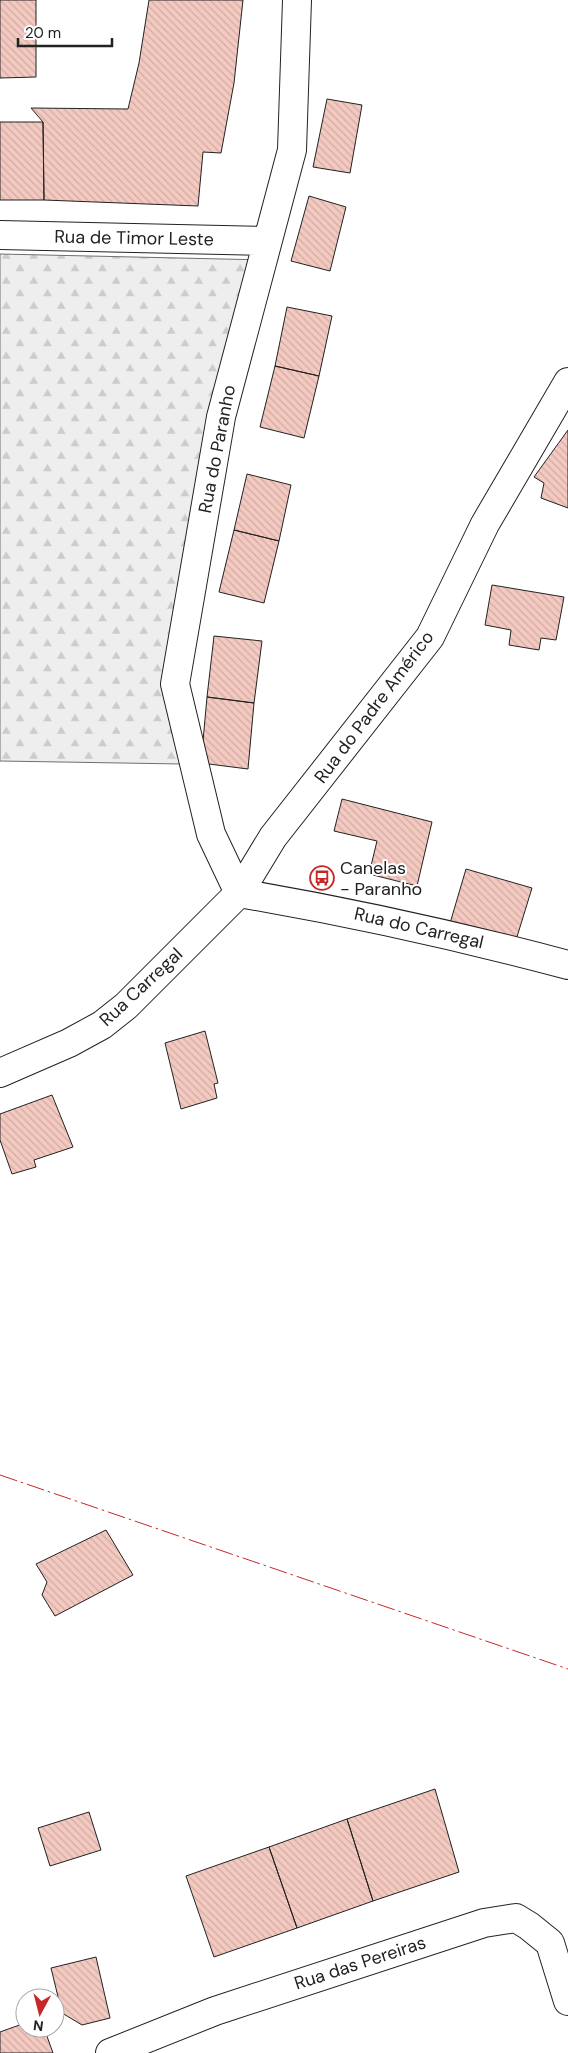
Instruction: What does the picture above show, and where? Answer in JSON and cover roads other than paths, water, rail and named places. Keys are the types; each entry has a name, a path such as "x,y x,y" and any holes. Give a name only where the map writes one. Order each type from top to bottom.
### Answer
{"street":[{"name":"Rua do Paranho","path":"239,892 211,834 175,684 221,417 292,150 298,0"},
{"name":"Rua de Timor Leste","path":"0,235 267,241"},
{"name":"Rua do Padre Américo","path":"239,892 273,837 430,637 486,524 568,382"},
{"name":"Rua do Carregal","path":"239,892 334,909 469,939 568,965"},
{"name":"Rua Carregal","path":"0,1073 69,1043 102,1026 126,1006 239,892"},
{"name":"Rua das Pereiras","path":"110,2053 215,2011 484,1923 503,1919 516,1918 550,1943 568,2001"}],"place":[{"name":"Canelas - Paranho","path":"322,878"}]}
